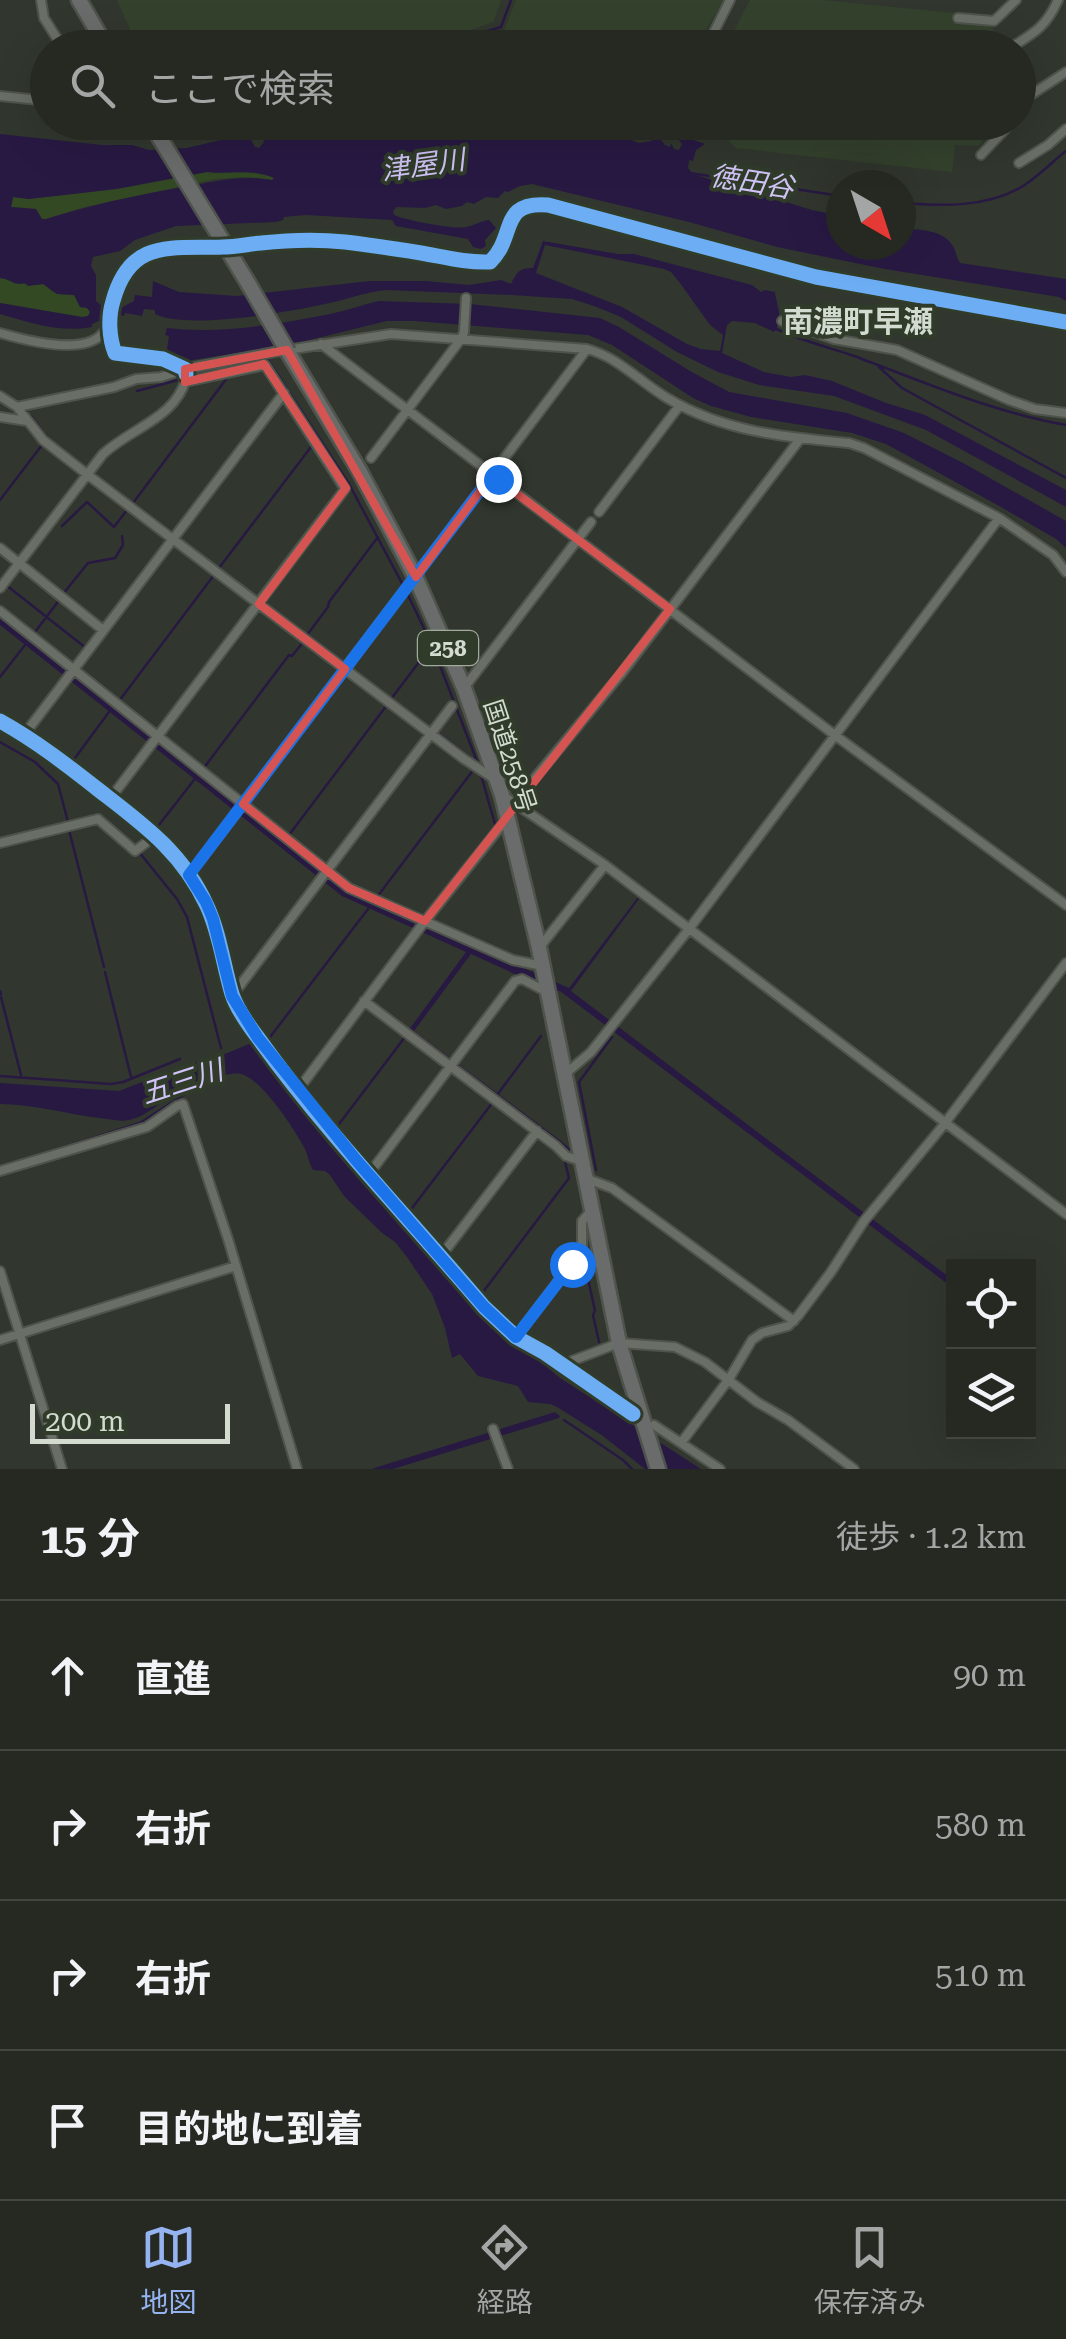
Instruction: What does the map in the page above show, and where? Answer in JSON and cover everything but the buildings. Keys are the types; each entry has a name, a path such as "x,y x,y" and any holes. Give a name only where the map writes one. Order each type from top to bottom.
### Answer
{"highway":[{"path":"79,0 96,30"},
{"name":"国道258号","path":"161,140 359,470 416,576 505,793 620,1343 649,1428 658,1469"}],"street":[{"path":"41,0 44,18 52,30"},
{"path":"715,30 730,0"},
{"path":"958,18 994,21 1016,0"},
{"path":"1036,32 1049,19 1058,0"},
{"path":"1036,91 1066,72"},
{"path":"0,96 30,99"},
{"path":"1020,163 1066,129"},
{"path":"980,156 995,140"},
{"path":"1066,322 816,277 548,205 526,204 514,214 501,247 490,262 472,263 341,242 266,242 224,248 177,246 145,254 120,277 110,322 116,354 162,360 185,376 321,344 391,334 462,336 587,349 611,359 668,399 724,424 864,448 999,518 1052,554 1066,572"},
{"path":"371,458 462,336 466,298"},
{"path":"782,321 834,339 897,350 1009,400 1035,409 1066,412"},
{"path":"0,334 36,342 88,343 100,336 110,322"},
{"path":"321,344 1066,906"},
{"path":"189,875 587,349"},
{"path":"0,416 22,414 136,379 262,364 345,489 110,799"},
{"path":"0,588 104,454 179,398 185,376"},
{"path":"24,735 284,393"},
{"path":"0,396 22,414 43,440 88,475 1066,1214"},
{"path":"599,512 680,405"},
{"path":"505,793 586,719 800,438"},
{"path":"564,1076 585,1059 690,929 999,518"},
{"path":"464,688 591,522"},
{"path":"0,548 103,630"},
{"path":"0,612 358,893 513,960 543,968"},
{"path":"232,996 452,706"},
{"path":"0,721 56,756 139,820 178,858 213,919 232,996 298,1090 484,1307 516,1337 633,1414"},
{"path":"298,1090 508,817"},
{"path":"0,843 98,818 135,851 156,836"},
{"path":"539,948 604,865"},
{"path":"680,1443 729,1379 752,1340 762,1332 794,1321 832,1272 866,1218 946,1122 1066,963"},
{"path":"369,1174 516,981 522,979 548,992"},
{"path":"364,1001 453,1064 566,1156 581,1161"},
{"path":"0,1171 147,1127 183,1104 296,1469"},
{"path":"442,1256 537,1132"},
{"path":"585,1178 612,1188 794,1321"},
{"path":"516,1337 582,1250 582,1221 591,1211"},
{"path":"0,1340 236,1266"},
{"path":"0,1271 62,1469"},
{"path":"561,1364 620,1343 675,1347 689,1352 854,1469"},
{"path":"649,1428 720,1469"},
{"path":"494,1432 508,1469"}],"highlighted area":[{"path":"287,350 416,577 492,475 670,609 425,921 349,888 243,804 345,669 259,604 346,488 264,364 185,382 185,369"}],"shaded area":[{"path":"117,0 501,0 493,22 470,30 130,30"},
{"path":"516,0 724,0 705,30 505,30"},
{"path":"750,0 821,0 964,14 993,30 734,30"},
{"path":"729,140 984,140 978,146 955,145 952,172 736,148"}],"green space":[{"path":"207,172 249,172 274,177 215,179 46,219 36,209 11,207 13,197 29,199 96,191"},
{"path":"0,278 15,284 43,284 57,294 74,296 90,312 82,317 0,303"}],"water":[{"name":"津屋川","path":"0,134 30,140 132,145 149,150 187,148 221,140 251,140 259,148 264,140 661,140 679,150 682,144 679,140 693,140 705,144 696,150 693,161 689,160 688,168 693,174 826,213 826,257 532,184 474,204 467,202 446,209 436,205 397,207 393,211 400,217 452,227 489,220 496,228 481,249 473,247 468,239 396,226 392,220 306,215 284,217 276,222 176,226 135,240 120,251 93,257 96,301 103,307 101,320 92,327 57,328 0,314 0,303 82,317 90,312 80,307 74,295 57,294 43,284 28,286 0,278","holes":["207,172 274,178 214,181 46,219 36,209 11,207 13,197 29,199 117,189"]},
{"path":"916,230 931,232 950,242 960,263 1066,279 1066,301 1059,297 841,260 916,260"},
{"path":"543,241 634,254 752,285 761,292 775,292 779,317 774,332 755,323 732,321 727,325 722,353 764,372 832,381 925,415 1066,490 1066,507 926,430 834,396 759,385 718,372 621,317 572,299 386,290 238,318 190,320 144,309 142,316 118,315 119,309 134,301 135,295 152,297 153,281 179,292 237,296 370,281 469,285 501,280 511,284 519,272 533,268","holes":["545,245 671,272 710,325 723,335 720,351 687,344 622,307 536,273"]},
{"path":"379,301 470,304 600,318 729,392 847,413 904,433 1066,521 1066,548 886,444 852,433 751,417 711,406 612,345 588,335 387,321 289,345 186,361 166,356 167,328 206,330 266,325"},
{"path":"0,614 357,895 569,988 638,897 571,991 946,1275 946,1283 560,991 552,991 471,954 414,1031 561,1141 574,1156 559,1146 408,1031 466,952 342,896 0,625"},
{"name":"五三川","path":"249,1044 260,1048 368,1181 501,1329 560,1378 701,1469 645,1469 557,1407 528,1402 518,1386 478,1376 460,1354 452,1358 432,1294 407,1257 344,1196 330,1175 313,1170 286,1118 249,1078 236,1074 203,1081 125,1121 0,1104 0,1083 119,1091"},
{"path":"555,1412 559,1418 393,1469 371,1469"}],"waterway":[{"path":"491,30 501,27 511,0"},
{"path":"721,30 735,0"},
{"name":"徳田谷","path":"916,204 948,205 995,198 1023,186 1066,151"},
{"name":"徳田谷","path":"690,173 826,194"},
{"path":"774,328 985,404 1066,425"},
{"path":"190,377 268,360 349,484 404,587"},
{"path":"879,367 902,388 1066,478"},
{"path":"133,503 227,378"},
{"path":"137,391 182,379"},
{"path":"31,416 50,441"},
{"path":"219,568 314,443"},
{"path":"0,500 42,445"},
{"path":"64,452 86,468"},
{"path":"91,472 173,533"},
{"path":"62,526 87,502 114,527 127,510"},
{"path":"63,594 88,563 115,558 123,545 122,536"},
{"path":"177,537 258,598"},
{"path":"307,635 378,537"},
{"path":"119,701 214,575"},
{"path":"6,585 86,648"},
{"path":"407,593 432,645 478,764"},
{"path":"35,632 60,599"},
{"path":"264,602 302,631"},
{"path":"308,635 345,664"},
{"path":"203,769 289,655 304,641"},
{"path":"0,677 25,645"},
{"path":"391,699 432,645"},
{"path":"349,667 430,728"},
{"path":"289,835 387,705"},
{"path":"72,762 109,712"},
{"path":"437,732 478,764"},
{"path":"0,742 35,762 58,784 68,822"},
{"path":"377,897 474,769"},
{"path":"481,775 495,824"},
{"path":"155,830 194,780"},
{"path":"20,842 81,827"},
{"path":"69,830 104,967"},
{"path":"0,847 9,845"},
{"name":"五三川","path":"139,852 187,917 221,1048"},
{"path":"267,1041 368,909"},
{"name":"五三川","path":"105,972 131,1077"},
{"path":"1,997 21,1075"},
{"path":"497,1095 541,1036"},
{"path":"336,1128 405,1037"},
{"path":"596,1170 579,1082 612,1037"},
{"name":"五三川","path":"0,1076 111,1084 180,1059"},
{"path":"304,1089 369,1167"},
{"name":"五三川","path":"0,1167 140,1123 185,1094"},
{"path":"409,1212 493,1102"},
{"path":"480,1296 569,1178 564,1158"},
{"path":"375,1174 441,1248"},
{"path":"447,1256 497,1314"},
{"path":"584,1260 599,1342"},
{"path":"564,1420 632,1469"}],"cycle path":[{"path":"186,374 185,369 163,359 115,353 110,327 113,301 120,281 142,257 170,248 314,240 490,262 515,214 532,205 548,205 816,277 1066,322"},
{"path":"0,721 76,772 147,828 174,855 207,906 240,1012 312,1108 484,1307 516,1337 633,1414"}],"district":[{"name":"南濃町早瀬","path":"858,321"}],"route":[{"path":"498,479 492,475 189,875 213,919 232,996 258,1038 356,1160 484,1307 516,1337 572,1264"}]}
